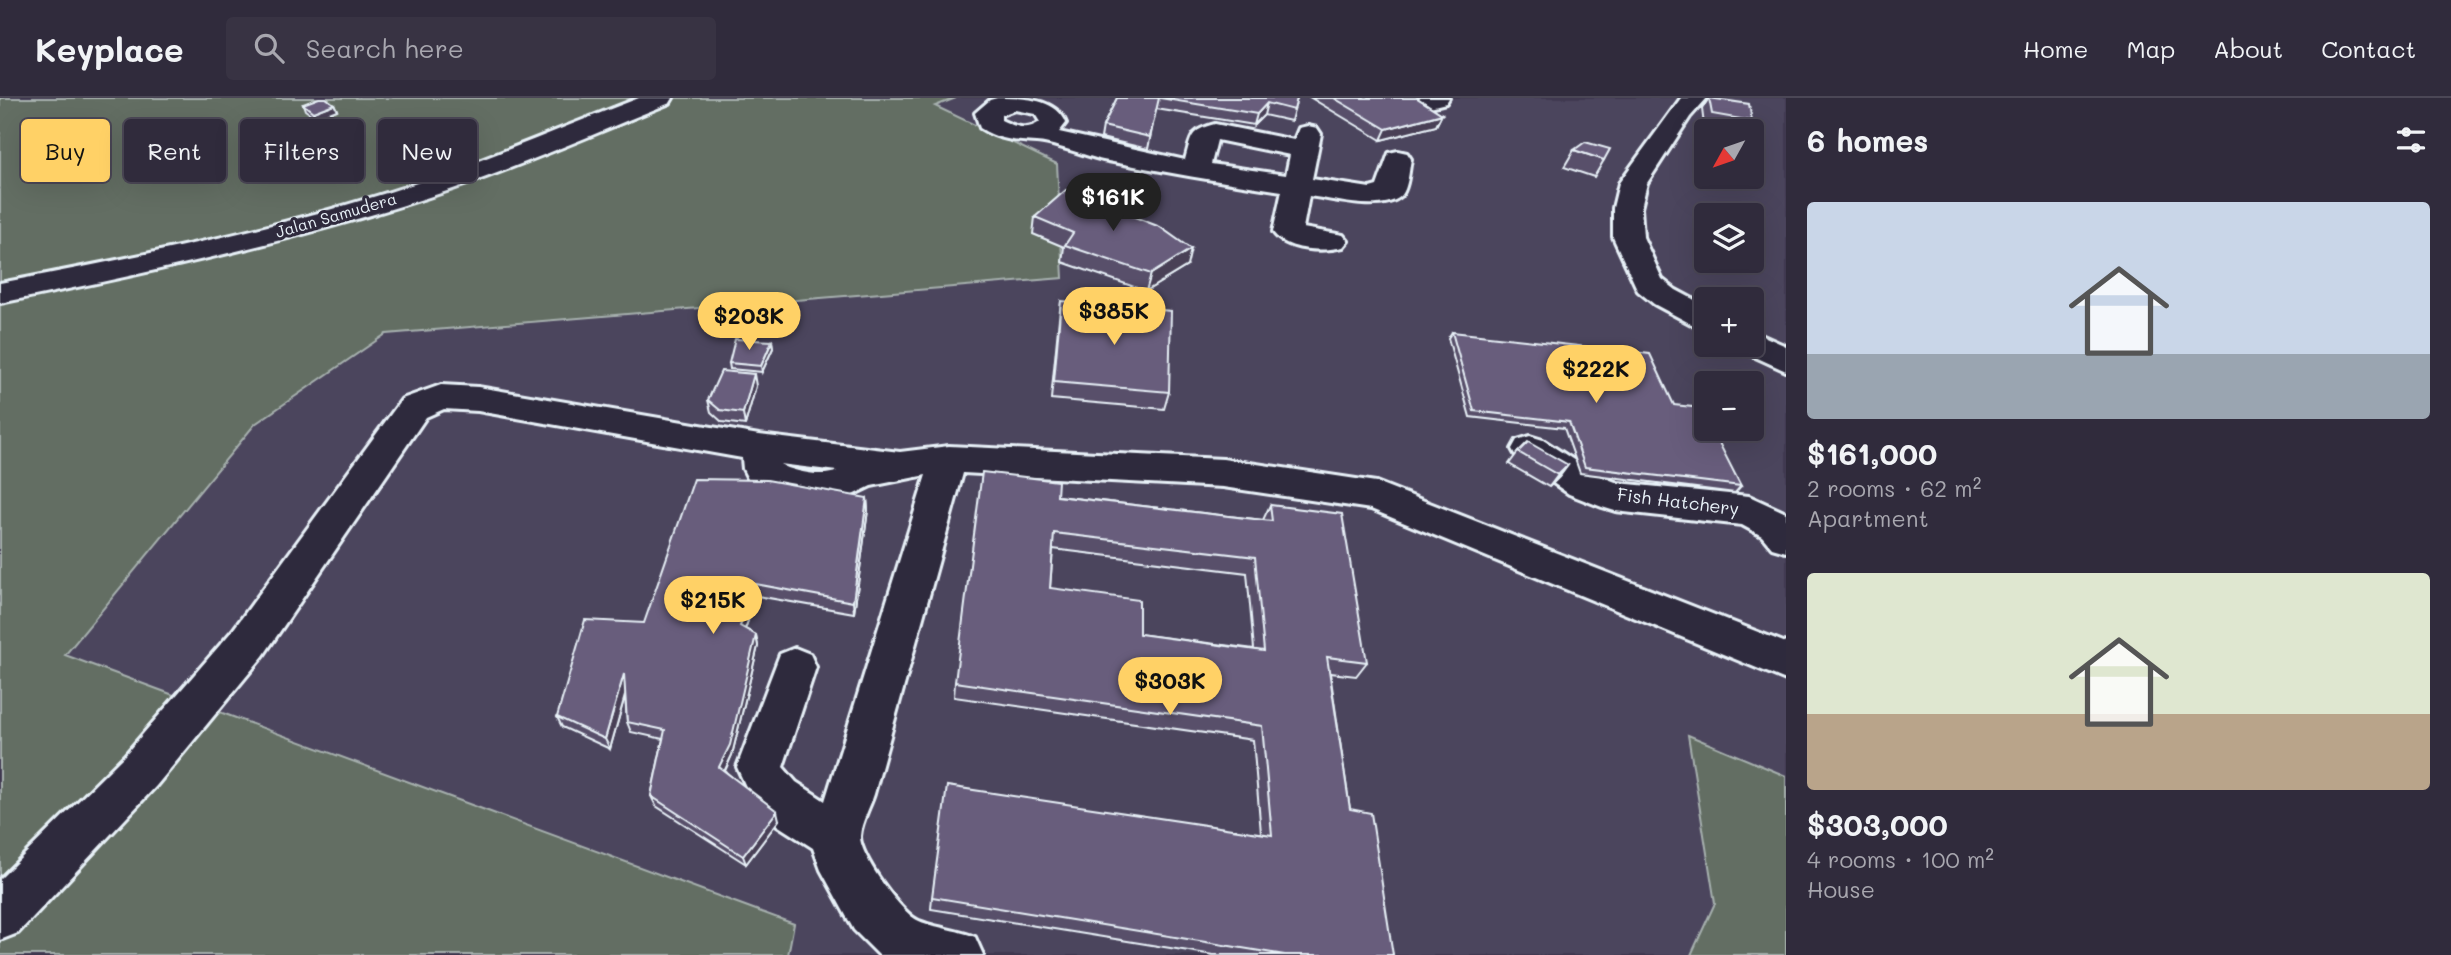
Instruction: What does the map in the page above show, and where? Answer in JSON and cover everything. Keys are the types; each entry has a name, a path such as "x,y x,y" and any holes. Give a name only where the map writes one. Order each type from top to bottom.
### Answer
{"street":[{"name":"Jalan Samudera","path":"0,293 143,265 281,232 444,183 661,98"},
{"path":"1694,312 1665,297 1648,284 1628,237 1626,208 1633,183 1681,112 1695,98"},
{"path":"1038,134 1048,129 1053,122 1052,115 1036,101 999,105 988,113 989,123 1001,131 1038,134 1178,172 1372,197 1390,191 1398,159"},
{"path":"1178,172 1205,135 1215,132 1307,142 1288,232 1304,239 1333,241"},
{"path":"1764,348 1786,360"},
{"path":"0,915 140,771 248,643 414,408 441,397 478,400 759,448 900,465 949,459 1223,473 1376,496 1786,662"},
{"name":"Fish Hatchery","path":"1531,449 1582,484 1615,497 1749,511 1776,525 1786,537"},
{"path":"949,459 851,794 836,835 838,853 872,912 905,943 957,955"},
{"path":"795,667 760,766 762,778 774,793 836,835"}],"shaded area":[{"path":"0,98 1786,98 1786,955 0,955"}],"green space":[{"path":"0,98 956,98 935,106 1057,164 1063,278 386,334 255,424 65,655 794,924 788,955 0,955"},
{"path":"1688,735 1786,776 1786,955 1691,955 1715,903"}],"building":[{"path":"326,98 334,104 313,112 303,104"},
{"path":"1117,98 1159,98 1150,137 1103,126"},
{"path":"1160,98 1297,98 1294,110 1267,103 1257,114"},
{"path":"1334,98 1417,98 1442,114 1386,129"},
{"path":"1709,98 1749,104 1752,119 1741,119 1712,114"},
{"path":"1585,142 1610,149 1604,160 1574,150"},
{"path":"1066,190 1160,227 1191,249 1151,274 1065,245 1073,233 1035,217"},
{"path":"1061,301 1171,311 1169,392 1054,382"},
{"path":"1452,332 1650,354 1674,405 1694,407 1694,441 1718,441 1741,486 1585,467 1569,422 1474,411"},
{"path":"735,339 772,341 761,366 729,363"},
{"path":"721,371 754,374 743,413 720,410 708,400"},
{"path":"1528,442 1568,465 1558,475 1518,452"},
{"path":"982,472 1058,481 1057,496 1272,521 1270,505 1342,514 1367,662 1327,657 1350,809 1371,813 1393,955 1285,955 932,897 947,786 1272,835 1262,726 955,682","holes":["1054,533 1255,557 1264,651 1139,634 1139,600 1050,588"]},
{"path":"694,479 767,480 867,498 853,602 755,584 740,626 756,635 730,745 719,767 777,811 743,856 651,796 665,730 627,722 624,674 605,739 557,717 585,620 644,623"}]}
